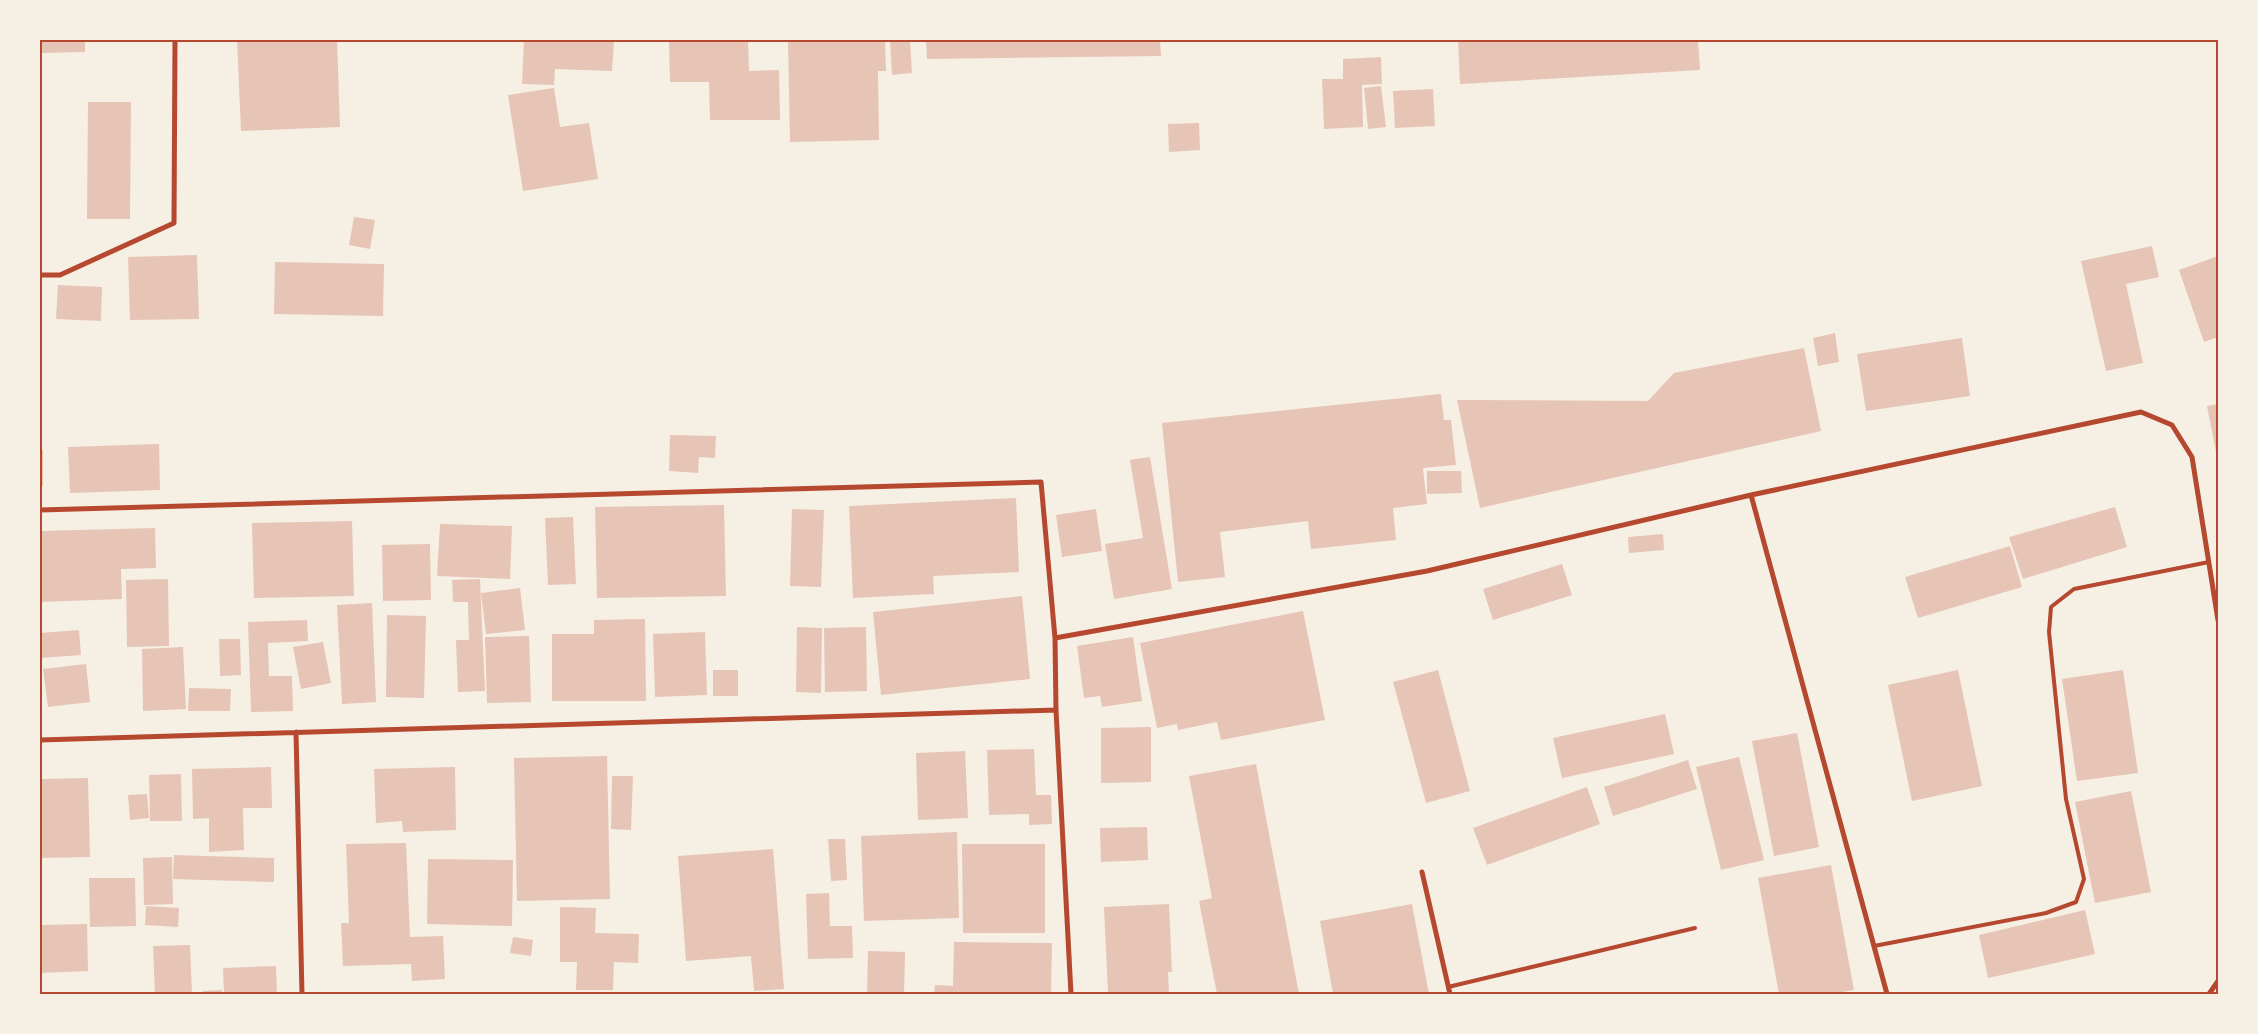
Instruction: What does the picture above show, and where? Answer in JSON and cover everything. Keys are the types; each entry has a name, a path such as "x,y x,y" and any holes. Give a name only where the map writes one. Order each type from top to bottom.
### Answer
{"street":[{"path":"40,275 60,275 174,223 175,40"},
{"path":"1055,638 1426,571 1751,494 2142,412 2172,425 2192,457 2218,620"},
{"path":"40,510 1041,482 1055,638 1056,710 1071,994"},
{"path":"1751,494 1887,994"},
{"path":"40,740 1056,710"},
{"path":"296,732 302,994"},
{"path":"1422,872 1450,994"},
{"path":"2209,994 2218,981"}],"lane":[{"path":"1874,946 2046,913 2076,902 2084,879 2066,800 2048,632 2051,607 2074,589 2209,562"},
{"path":"1448,987 1695,928"}],"building":[{"path":"40,40 85,40 85,52 40,53"},
{"path":"237,40 337,40 340,127 241,131"},
{"path":"524,40 614,40 612,71 555,69 554,85 522,84"},
{"path":"669,40 748,40 749,71 779,70 780,120 710,120 709,82 670,82"},
{"path":"788,40 885,40 886,71 878,71 879,140 790,142"},
{"path":"890,40 910,40 912,73 892,75"},
{"path":"926,40 1160,40 1161,56 927,59"},
{"path":"1458,40 1698,40 1700,70 1460,84"},
{"path":"1381,57 1382,84 1362,85 1363,127 1324,129 1322,79 1343,79 1343,59"},
{"path":"1381,86 1386,127 1368,129 1364,88"},
{"path":"554,88 560,127 589,123 598,179 523,191 508,95"},
{"path":"1433,89 1435,126 1395,128 1393,91"},
{"path":"88,102 131,102 130,219 87,219"},
{"path":"1199,123 1200,150 1169,152 1168,124"},
{"path":"354,217 375,220 370,249 349,245"},
{"path":"2152,246 2159,277 2126,284 2143,363 2106,371 2081,261"},
{"path":"197,255 199,319 130,320 128,257"},
{"path":"2218,256 2218,337 2204,342 2179,270"},
{"path":"275,262 384,264 383,316 274,314"},
{"path":"58,285 102,287 101,321 56,319"},
{"path":"1835,333 1839,362 1818,366 1813,338"},
{"path":"1962,338 1970,396 1866,411 1857,354"},
{"path":"1804,348 1821,431 1480,508 1457,400 1648,401 1674,373"},
{"path":"1441,394 1444,420 1451,420 1456,465 1423,468 1427,504 1393,508 1396,540 1311,549 1308,521 1220,532 1225,577 1178,582 1162,423"},
{"path":"2218,404 2218,457 2217,457 2207,406"},
{"path":"670,435 716,436 715,458 699,457 698,473 669,471"},
{"path":"159,444 160,490 70,493 68,447"},
{"path":"40,450 43,450 43,486 40,486"},
{"path":"1150,457 1172,589 1114,599 1105,544 1143,538 1130,460"},
{"path":"1427,471 1461,471 1462,493 1427,494"},
{"path":"1016,498 1019,572 933,576 934,594 853,598 849,506"},
{"path":"724,505 726,596 597,598 595,507"},
{"path":"2115,507 2127,547 2023,579 2009,537"},
{"path":"792,509 824,510 821,587 790,586"},
{"path":"1096,509 1102,551 1062,557 1056,515"},
{"path":"573,517 576,584 548,585 545,518"},
{"path":"352,521 354,596 254,598 252,523"},
{"path":"440,524 512,526 510,579 437,576"},
{"path":"155,528 156,568 121,569 122,599 40,602 40,531"},
{"path":"1663,534 1664,550 1629,553 1628,537"},
{"path":"430,544 431,600 383,601 382,545"},
{"path":"2010,546 2022,587 1918,618 1905,577"},
{"path":"1562,564 1572,595 1493,620 1483,589"},
{"path":"168,579 169,646 127,647 126,580"},
{"path":"480,579 485,691 458,692 456,640 469,640 468,602 453,602 452,580"},
{"path":"520,588 525,630 486,634 481,593"},
{"path":"1022,596 1030,679 881,695 873,612"},
{"path":"372,603 376,702 342,704 337,605"},
{"path":"1303,611 1325,720 1221,740 1217,722 1178,730 1177,724 1157,728 1140,643"},
{"path":"387,615 426,616 424,698 386,697"},
{"path":"645,619 646,701 552,701 552,634 594,634 594,620"},
{"path":"307,620 308,641 268,643 269,676 292,676 293,711 251,712 248,622"},
{"path":"797,627 822,628 821,693 796,692"},
{"path":"866,627 867,691 825,692 824,628"},
{"path":"79,630 81,655 40,658 40,633"},
{"path":"705,632 707,695 655,697 653,634"},
{"path":"529,636 531,702 487,703 485,637"},
{"path":"1133,637 1142,701 1102,707 1100,696 1084,698 1077,646"},
{"path":"219,639 240,639 241,675 220,676"},
{"path":"323,642 331,683 301,689 293,647"},
{"path":"183,647 186,709 143,711 142,649"},
{"path":"86,664 90,702 48,707 43,669"},
{"path":"713,670 738,670 738,696 713,696"},
{"path":"1438,670 1470,791 1426,803 1393,682"},
{"path":"1958,670 1982,786 1912,801 1888,685"},
{"path":"2123,670 2138,773 2077,781 2062,679"},
{"path":"189,688 231,689 230,711 188,711"},
{"path":"1665,714 1674,754 1562,778 1553,738"},
{"path":"1151,727 1151,782 1101,783 1101,728"},
{"path":"1797,733 1819,847 1774,856 1752,741"},
{"path":"1034,749 1036,795 1051,795 1052,824 1029,825 1029,814 989,815 987,750"},
{"path":"965,751 968,818 918,820 916,753"},
{"path":"607,756 610,899 517,901 514,758"},
{"path":"1739,757 1764,860 1721,870 1696,767"},
{"path":"1688,760 1697,789 1613,816 1604,787"},
{"path":"1256,764 1299,994 1217,994 1199,901 1212,898 1189,776"},
{"path":"271,767 272,808 243,808 244,850 209,852 209,818 193,819 192,769"},
{"path":"455,767 456,830 403,832 402,821 376,823 374,769"},
{"path":"181,774 182,821 150,821 149,775"},
{"path":"612,776 633,776 631,830 611,829"},
{"path":"88,778 90,857 40,858 40,779"},
{"path":"1587,787 1600,824 1487,865 1473,828"},
{"path":"2131,791 2151,892 2095,903 2075,802"},
{"path":"147,794 149,818 130,820 128,795"},
{"path":"1147,827 1148,860 1101,862 1100,828"},
{"path":"957,832 959,918 864,921 861,836"},
{"path":"828,839 845,839 847,880 831,881"},
{"path":"406,843 410,937 443,936 445,979 412,981 411,964 343,966 341,923 349,923 346,844"},
{"path":"962,844 1045,844 1045,933 963,933"},
{"path":"773,849 784,989 754,991 751,956 686,961 678,856"},
{"path":"174,855 274,858 274,882 173,879"},
{"path":"172,857 173,904 144,905 143,858"},
{"path":"428,859 513,860 512,926 427,924"},
{"path":"1831,865 1854,990 1830,994 1779,994 1758,878"},
{"path":"89,878 135,878 136,926 90,927"},
{"path":"829,893 830,926 852,926 853,958 808,959 806,894"},
{"path":"1169,904 1172,972 1168,972 1169,994 1108,994 1104,907"},
{"path":"1412,904 1429,994 1333,994 1320,921"},
{"path":"146,906 179,908 178,927 145,925"},
{"path":"560,907 596,908 595,933 639,934 638,963 614,962 613,990 576,990 577,962 560,962"},
{"path":"2085,910 2095,954 1988,978 1979,935"},
{"path":"87,924 88,971 40,973 40,925"},
{"path":"513,937 533,940 531,956 510,953"},
{"path":"954,942 1052,943 1051,994 934,994 935,985 953,986"},
{"path":"190,945 192,994 155,994 153,946"},
{"path":"868,951 905,952 904,994 867,994"},
{"path":"276,966 277,994 224,994 223,968"},
{"path":"222,990 222,994 203,994 203,991"}]}
